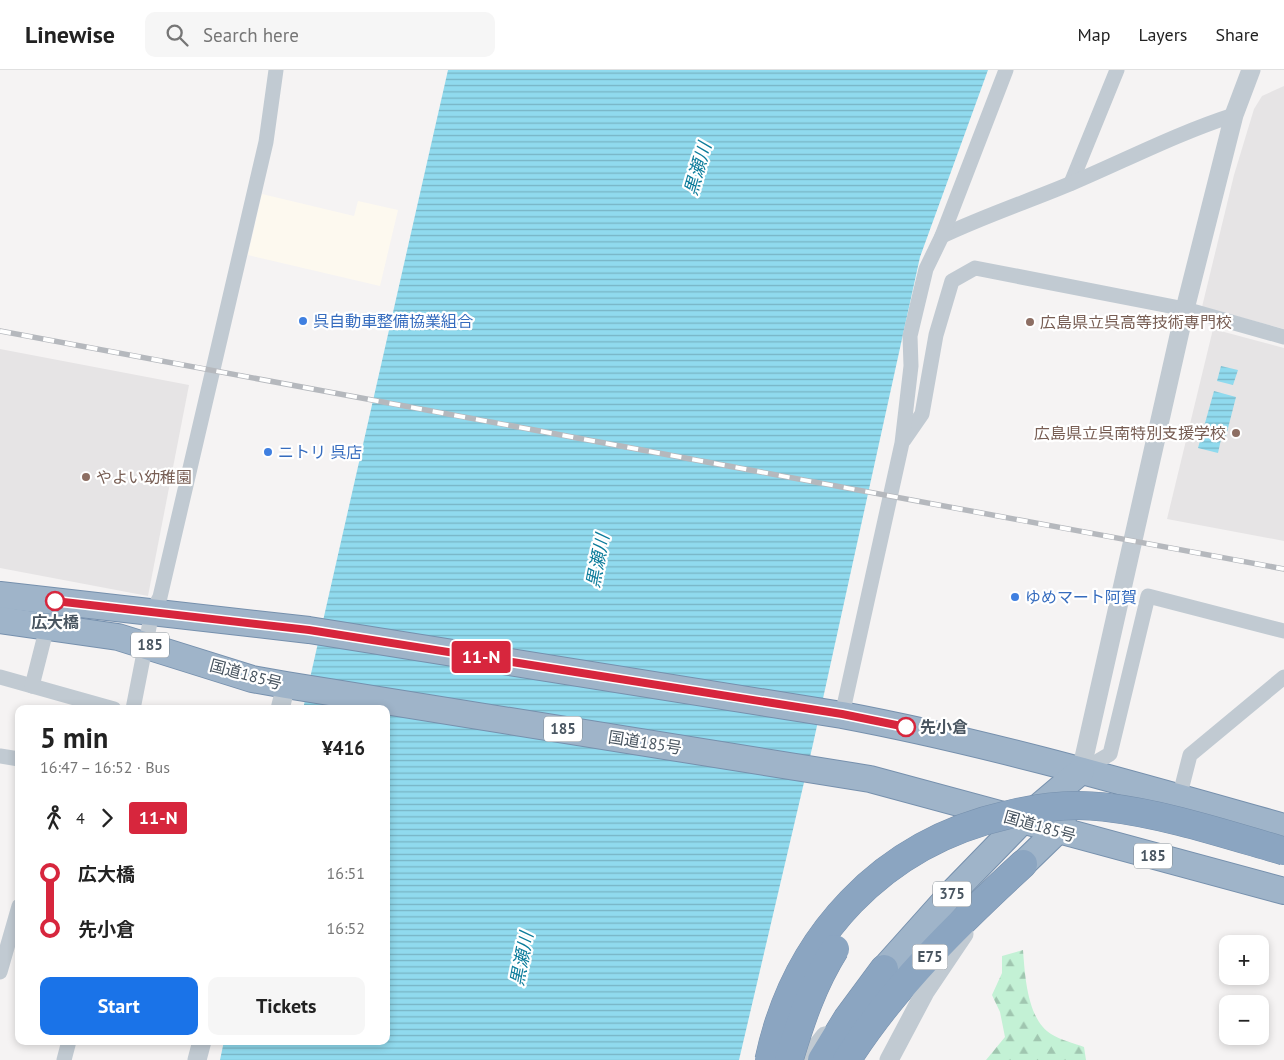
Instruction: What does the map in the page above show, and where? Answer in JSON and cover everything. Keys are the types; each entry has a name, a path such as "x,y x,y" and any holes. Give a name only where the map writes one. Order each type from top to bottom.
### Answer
{"highway":[{"name":"185","path":"0,595 309,630 903,726 1081,770 1284,827"},
{"name":"国道185号","path":"0,620 118,637 148,644 252,678 287,694 365,705"},
{"name":"国道185号","path":"390,709 832,771 912,789 1058,831 1284,891"},
{"name":"375","path":"884,969 952,893 1022,821 1081,770"},
{"path":"1023,864 1058,831 1081,770"},
{"path":"769,1060 784,1005 801,968 842,910 868,883 922,846 948,834 984,820 1020,811 1052,807 1104,807 1166,818 1284,851"},
{"path":"789,1060 802,1014 819,974 836,948 879,898 905,876 932,858 962,844 993,833 1023,827 1094,823 1166,834 1284,866"},
{"name":"E75","path":"847,1060 888,1001 984,900 1023,864"},
{"path":"822,1060 847,1019 884,969"}],"street":[{"path":"134,705 148,644 152,612 160,597 245,236 266,142 276,70"},
{"path":"834,714 902,443 912,366 910,336 926,269 942,236 1006,70"},
{"path":"1071,183 1118,70"},
{"path":"1081,770 1185,309 1234,115 1251,70"},
{"path":"942,236 978,219 1071,183 1200,126 1234,115"},
{"path":"902,443 922,414 940,320 952,281 975,268 1185,309 1284,336"},
{"path":"1081,770 1110,754 1148,596 1284,631"},
{"path":"32,686 47,627"},
{"path":"0,677 100,705"},
{"path":"1179,798 1190,755 1284,677"},
{"path":"0,756 15,758"},
{"path":"889,1060 925,992 947,959 974,921 1023,864"},
{"path":"0,972 15,922"},
{"path":"806,1060 842,1015 884,969"},
{"path":"64,1060 68,1045"},
{"path":"197,1060 201,1045"}],"shaded area":[{"path":"1284,86 1284,329 1202,307 1234,175 1254,109 1262,96"},
{"path":"262,194 354,216 358,201 398,210 380,286 248,255"},
{"name":"広島県立呉南特別支援学校","path":"1213,329 1284,348 1284,541 1167,519"},
{"name":"やよい幼稚園","path":"0,349 189,385 148,596 0,568"}],"green space":[{"path":"1023,950 1029,996 1037,1018 1051,1034 1084,1047 1086,1060 986,1060 1005,1037 1000,1012 992,995 1002,973 1002,956"}],"water":[{"name":"黒瀬川","path":"448,70 988,70 920,257 813,744 739,1060 220,1060 223,1045 390,1045 390,705 304,705"},
{"path":"1221,366 1238,370 1233,385 1217,381"},
{"path":"1214,391 1236,397 1226,436 1222,435 1218,453 1198,448"}],"railway":[{"path":"0,331 1284,569"}],"bus line":[{"name":"11-N","path":"55,601 309,630 826,713 842,714 906,727"}],"place":[{"name":"呉自動車整備協業組合","path":"303,321"},
{"name":"広島県立呉高等技術専門校","path":"1030,322"},
{"name":"広島県立呉南特別支援学校","path":"1236,433"},
{"name":"ニトリ 呉店","path":"268,452"},
{"name":"やよい幼稚園","path":"86,477"},
{"name":"ゆめマート阿賀","path":"1015,597"},
{"name":"広大橋","path":"55,601"},
{"name":"先小倉","path":"906,727"}]}
